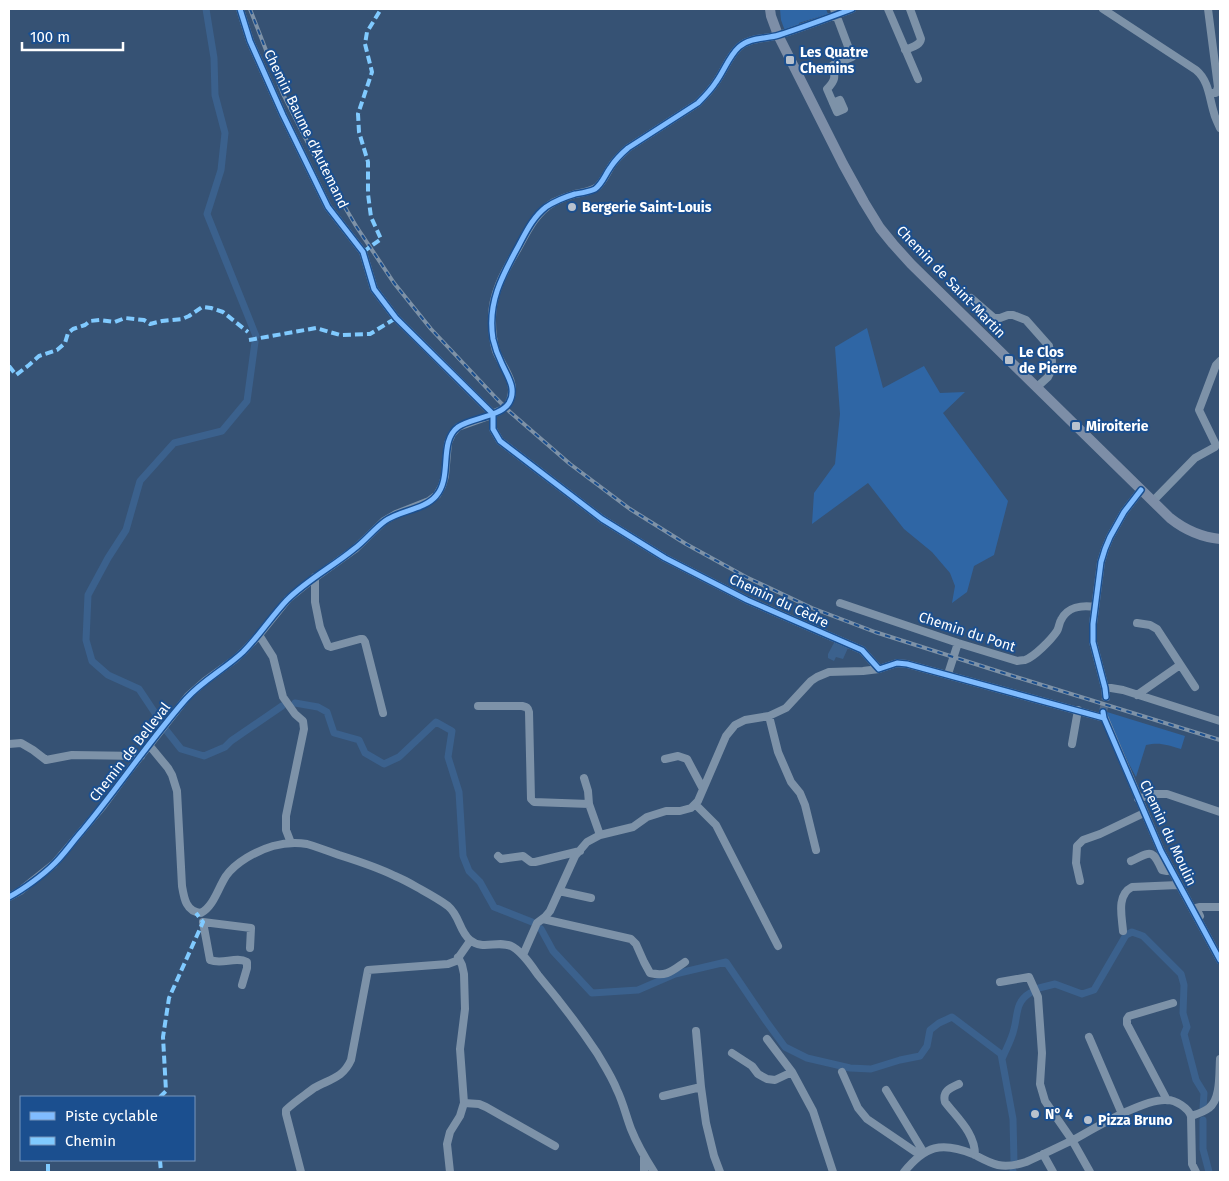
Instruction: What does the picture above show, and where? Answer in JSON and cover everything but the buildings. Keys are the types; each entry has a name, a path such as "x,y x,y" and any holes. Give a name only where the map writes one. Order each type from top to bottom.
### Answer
{"main road":[{"name":"Chemin de Saint-Martin","path":"770,9 770,16 777,33 843,164 864,202 892,244 1170,518 1185,529 1220,540"},
{"path":"776,9 777,33"}],"street":[{"name":"Chemin Baume d'Autemand","path":"240,9 250,41 283,115 328,207 363,252 374,289 396,318 496,412"},
{"path":"511,397 513,391 511,383 493,341 493,304 501,278 534,219 554,202 594,189 601,184 611,166 628,148 698,103 708,93 734,52 740,46 755,39 762,39 835,12 852,9"},
{"path":"888,9 918,79"},
{"path":"905,50 921,42 910,9"},
{"path":"1103,9 1201,74 1210,93 1214,114 1220,128"},
{"path":"1208,9 1218,87 1216,93 1210,93"},
{"path":"833,103 827,89 834,82 833,65 852,56 835,12"},
{"path":"971,298 994,318 1012,315 1026,320 1050,346 1052,361 1050,373 1037,387"},
{"path":"1153,501 1195,458 1216,445 1199,410 1216,365 1220,360"},
{"name":"Chemin de Belleval","path":"9,897 20,891 54,864 103,806 188,696 234,660 259,635 288,600 315,577 355,548 384,521 396,514 429,501 437,495 445,476 448,443 452,434 458,427 496,412"},
{"name":"Chemin du Cèdre","path":"496,412 493,430 500,442 602,520 665,558 747,600 862,650 879,668"},
{"path":"1141,490 1124,512 1105,549 1101,562 1092,642 1106,693 1111,688 1220,721"},
{"path":"315,577 315,602 320,627 328,646 331,647 363,639 383,713"},
{"name":"Chemin du Pont","path":"840,603 958,646 1017,661 1030,657 1049,641 1067,611 1082,606 1095,607"},
{"path":"1136,624 1150,625 1157,629 1195,687"},
{"path":"259,635 273,657 282,697 303,722 304,728 286,816 286,830 291,843"},
{"path":"948,674 958,646"},
{"path":"523,956 537,924 550,911 575,856 587,842 600,835 633,827 647,817 666,811 680,811 691,808 698,801 726,736 735,725 745,720 769,716 786,708 811,680 829,672 863,671 897,663 908,664 1078,710 1072,744"},
{"path":"1137,695 1180,665"},
{"path":"478,706 522,706 528,709 532,801 590,804"},
{"name":"Chemin du Moulin","path":"1078,710 1103,715 1170,870 1220,960"},
{"path":"769,716 778,752 791,782 805,805 816,850"},
{"path":"9,744 21,744 46,760 72,755 140,756"},
{"path":"150,745 168,768 177,791 182,886 185,901 192,911 201,913 205,911 226,876 240,863 264,850 291,843 306,844 373,866 397,876 435,897 448,906 458,918 463,932 470,941 485,946 498,943 511,946 523,956 554,994 597,1054 617,1090 632,1130 653,1172"},
{"path":"665,760 678,756 687,759 703,789"},
{"path":"584,778 600,835"},
{"path":"1138,799 1152,794 1167,794 1220,812"},
{"path":"695,804 716,825 778,946"},
{"path":"1080,881 1076,862 1077,846 1083,840 1144,813"},
{"path":"498,856 502,859 524,856 531,862 534,862 580,851"},
{"path":"1131,861 1148,853 1155,856 1162,870 1170,870"},
{"path":"1122,931 1121,901 1129,888 1178,885"},
{"path":"559,891 591,898"},
{"path":"1211,942 1196,908 1220,907"},
{"path":"543,919 631,939 636,944 650,973 668,974 685,962"},
{"path":"242,985 247,962 242,960 215,962 211,960 203,922 251,928 250,948"},
{"path":"301,1172 286,1110 315,1088 338,1076 347,1068 351,1060 368,970 448,964 456,960 470,941"},
{"path":"450,1172 447,1144 450,1132 460,1116 464,1103 460,1050 465,1009 464,974 458,957"},
{"path":"1000,982 1029,978 1038,997 1042,1053 1040,1084 1045,1101 1072,1140 1090,1172"},
{"path":"1167,1100 1127,1024 1127,1019 1130,1016 1172,1003"},
{"path":"696,1031 706,1123 720,1172"},
{"path":"1089,1037 1122,1114"},
{"path":"766,1039 792,1072 813,1112 833,1172"},
{"path":"732,1053 752,1066 758,1074 767,1080 775,1080 792,1072"},
{"path":"1191,1116 1209,1108 1219,1095 1220,1059"},
{"path":"842,1072 858,1108 866,1119 922,1154"},
{"path":"959,1084 947,1090 944,1098 945,1102 972,1136 975,1156"},
{"path":"663,1096 701,1087"},
{"path":"886,1090 922,1154"},
{"path":"904,1172 922,1154 938,1148 955,1149 990,1163 1008,1166 1026,1162 1122,1114 1148,1103 1167,1100 1185,1108 1191,1116 1192,1164 1196,1172"},
{"path":"464,1103 479,1104 486,1107 555,1146"},
{"path":"1043,1154 1053,1172"},
{"path":"644,1157 645,1172 653,1172"}],"shaded area":[{"path":"780,9 826,9 828,14 799,23 799,25 785,31"},
{"path":"867,328 883,388 924,366 940,393 965,392 943,413 1008,501 994,555 974,566 967,592 952,603 955,586 950,573 932,552 904,529 868,483 812,524 814,493 835,464 840,414 835,347"},
{"path":"835,641 848,648 843,659 836,657 834,661 828,658 828,654"},
{"path":"1107,712 1185,736 1181,749 1160,744 1146,745 1136,777"}],"waterway":[{"path":"206,9 214,58 215,95 225,133 221,170 207,214 256,336"},
{"path":"161,722 139,689 108,675 92,661 86,640 88,595 126,530 140,481 174,443 222,431 247,401 255,342"},
{"path":"295,703 318,707 327,712 334,733 359,740 365,753 384,764 399,757 436,722 452,731 448,757 459,792 463,856 469,871 480,882 494,907 532,922"},
{"path":"166,730 181,749 204,756 225,747 282,706"},
{"path":"541,929 553,951 592,993 638,990 675,974 726,962 785,1047 807,1058 850,1068 871,1069 920,1056 927,1046 930,1030 952,1017 1001,1054 1013,1119 1014,1162"},
{"path":"1039,988 1055,984 1082,994 1094,990 1126,935 1132,932 1143,936 1181,974 1184,985 1183,1013 1187,1027 1184,1034 1196,1080 1204,1093 1203,1108"},
{"path":"1002,1059 1013,1033 1019,1005 1030,993"},
{"path":"1203,1120 1203,1149 1209,1172"}],"tunnel":[{"path":"499,411 508,405 511,397"},
{"path":"1103,712 1106,697"}],"railway":[{"path":"250,9 283,94 313,153 356,226 394,283 431,329 497,399 570,464 630,509 686,544 746,577 812,608 875,632 1220,740"}],"marked path":[{"path":"363,252 381,239 371,217 368,194 368,162 359,132 358,114 372,72 365,44 367,32 381,9"},
{"path":"9,366 16,375 39,356 57,350 65,343 68,333 90,321 115,322 125,318 144,320 150,324 182,319 202,307 223,312 248,332"},
{"path":"249,340 316,328 340,335 370,334 396,318"},
{"path":"161,1096 166,1091 163,1037 169,998 203,922 196,913"},
{"path":"48,1172 50,1161"},
{"path":"160,1161 161,1172"}],"cycle path":[{"path":"240,9 250,41 283,115 328,207 363,252 374,289 396,318 493,414 493,429 500,441 602,519 665,558 747,600 862,650 879,669 897,663 907,664 1104,718"},
{"path":"9,897 33,882 59,859 186,699 243,652 287,600 303,586 346,556 385,521 398,514 419,507 436,496 444,479 449,441 452,433 458,427 499,411 509,403 512,388 493,339 492,313 497,290 502,279 537,215 549,205 564,198 595,189 602,182 614,162 628,148 698,103 719,78 732,55 743,44 748,41 779,35 852,9"},
{"path":"1106,697 1093,642 1093,624 1101,562 1110,537 1124,512 1141,490"},
{"path":"1103,712 1161,851 1220,960"}],"place":[{"name":"Les Quatre Chemins","path":"790,60"},
{"name":"Bergerie Saint-Louis","path":"572,207"},
{"name":"Le Clos de Pierre","path":"1009,360"},
{"name":"Miroiterie","path":"1076,426"},
{"name":"N° 4","path":"1035,1114"},
{"name":"Pizza Bruno","path":"1088,1120"}]}
